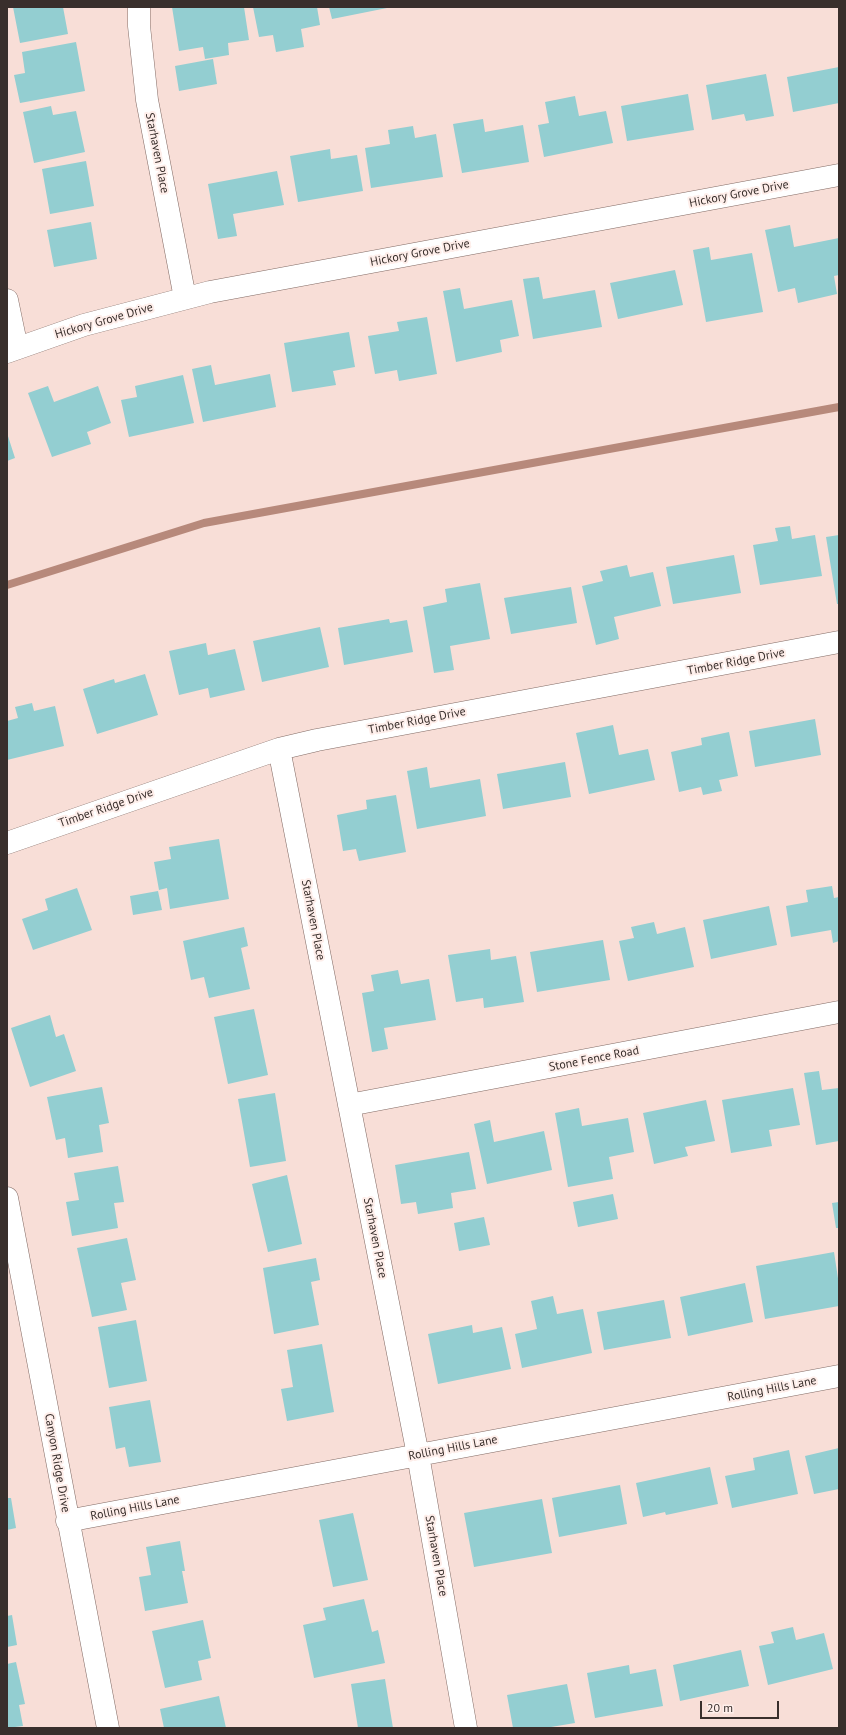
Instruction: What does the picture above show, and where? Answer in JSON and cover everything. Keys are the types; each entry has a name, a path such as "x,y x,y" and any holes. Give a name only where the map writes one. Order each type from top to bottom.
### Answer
{"street":[{"name":"Starhaven Place","path":"139,7 139,26 147,100 186,298"},
{"name":"Hickory Grove Drive","path":"12,350 84,325 186,298 839,175"},
{"path":"7,300 12,350"},
{"name":"Timber Ridge Drive","path":"7,843 279,749 325,738 839,642"},
{"name":"Starhaven Place","path":"279,749 418,1454 466,1728"},
{"name":"Stone Fence Road","path":"349,1105 839,1012"},
{"name":"Canyon Ridge Drive","path":"7,1198 67,1521 108,1728"},
{"name":"Rolling Hills Lane","path":"67,1521 839,1376"}],"building":[{"path":"13,7 63,7 68,34 20,43"},
{"path":"172,7 244,7 249,40 228,43 229,55 205,59 203,47 179,51"},
{"path":"253,7 317,7 320,25 301,29 304,47 276,52 273,35 259,37"},
{"path":"329,7 387,7 387,8 332,19"},
{"path":"76,42 85,91 20,103 14,75 25,73 22,52"},
{"path":"213,59 217,84 179,91 175,66"},
{"path":"839,67 839,103 793,112 787,77"},
{"path":"766,74 774,116 746,121 744,114 712,120 706,85"},
{"path":"688,94 694,130 627,141 621,106"},
{"path":"575,96 579,116 606,111 613,143 544,157 538,125 549,123 545,102"},
{"path":"51,106 53,115 76,111 85,152 34,163 23,112"},
{"path":"483,119 485,132 523,125 529,162 462,173 453,124"},
{"path":"413,126 415,138 436,134 443,177 371,188 365,148 390,144 388,130"},
{"path":"330,149 331,159 357,155 363,191 298,202 290,156"},
{"path":"86,161 94,206 50,214 42,169"},
{"path":"277,171 284,205 233,214 237,236 218,239 208,184"},
{"path":"91,222 97,259 54,267 47,230"},
{"path":"790,225 794,247 839,238 839,275 834,276 837,294 798,303 795,288 778,292 765,230"},
{"path":"709,247 711,260 752,253 763,312 706,322 693,250"},
{"path":"675,270 683,305 618,319 610,283"},
{"path":"539,277 543,299 595,290 602,327 533,339 523,279"},
{"path":"460,288 464,309 512,300 519,336 500,340 502,352 456,362 443,291"},
{"path":"427,317 437,374 399,381 397,370 375,374 368,336 399,331 397,322"},
{"path":"349,332 355,367 333,371 336,385 292,392 284,343"},
{"path":"211,365 215,385 270,374 276,407 203,422 192,369"},
{"path":"183,375 194,423 129,437 121,400 137,397 135,386"},
{"path":"48,386 54,402 98,386 111,423 87,432 91,444 52,457 28,393"},
{"path":"7,433 15,458 7,461"},
{"path":"790,526 792,539 815,535 822,576 760,585 753,545 778,541 775,528"},
{"path":"839,535 839,604 837,604 826,537"},
{"path":"734,555 741,593 673,604 666,567"},
{"path":"627,565 630,577 653,572 661,606 614,617 619,639 596,645 582,586 603,581 600,571"},
{"path":"480,583 490,639 450,646 454,670 434,673 423,607 447,602 445,589"},
{"path":"571,587 577,623 511,634 504,598"},
{"path":"389,619 390,623 407,620 413,652 344,665 338,628"},
{"path":"320,627 329,667 262,682 253,641"},
{"path":"206,643 208,655 235,649 245,690 210,698 208,688 179,695 169,651"},
{"path":"145,674 158,715 97,734 83,689 114,679 115,683"},
{"path":"32,703 34,711 55,706 64,746 7,760 7,721 18,718 15,707"},
{"path":"815,719 821,755 755,767 749,731"},
{"path":"613,725 619,755 648,749 655,780 589,794 576,733"},
{"path":"729,732 738,776 719,780 722,791 703,795 701,787 679,792 671,752 702,745 701,738"},
{"path":"565,762 571,797 503,809 497,774"},
{"path":"427,767 430,788 480,779 486,816 417,829 407,771"},
{"path":"396,795 406,852 359,861 356,849 343,851 337,815 367,809 366,800"},
{"path":"219,839 229,899 170,909 167,888 159,890 154,862 171,859 169,847"},
{"path":"832,886 834,898 839,897 839,941 833,943 831,930 791,937 786,906 808,902 806,890"},
{"path":"77,888 92,930 33,950 22,919 48,910 45,899"},
{"path":"158,891 162,910 133,915 130,896"},
{"path":"769,906 777,945 711,959 703,920"},
{"path":"654,922 657,934 685,927 694,967 628,981 619,941 634,938 631,927"},
{"path":"244,927 248,946 241,948 250,989 209,998 204,977 191,980 183,941"},
{"path":"603,940 610,980 537,992 530,952"},
{"path":"490,949 491,960 516,956 524,1002 484,1008 483,998 456,1002 448,955"},
{"path":"398,970 401,984 429,979 436,1020 384,1028 388,1049 372,1052 362,993 374,991 371,975"},
{"path":"254,1009 268,1075 228,1084 214,1017"},
{"path":"50,1015 56,1037 64,1034 76,1071 30,1087 11,1028"},
{"path":"819,1071 822,1090 839,1088 839,1141 816,1145 804,1073"},
{"path":"102,1087 109,1123 99,1125 103,1152 68,1158 65,1138 56,1140 47,1097"},
{"path":"793,1088 800,1125 769,1130 772,1146 731,1153 722,1100"},
{"path":"275,1093 286,1161 250,1167 238,1099"},
{"path":"706,1100 715,1141 685,1147 688,1156 654,1164 643,1113"},
{"path":"579,1108 582,1126 628,1118 634,1152 609,1157 613,1179 568,1187 555,1113"},
{"path":"490,1120 494,1142 544,1131 552,1170 487,1184 474,1124"},
{"path":"469,1152 476,1189 451,1193 453,1208 418,1214 416,1202 401,1204 395,1165"},
{"path":"118,1166 124,1202 114,1203 118,1228 72,1236 66,1202 79,1200 74,1173"},
{"path":"287,1175 302,1244 268,1252 252,1184"},
{"path":"613,1194 618,1219 578,1227 573,1202"},
{"path":"839,1202 839,1228 836,1228 832,1203"},
{"path":"484,1217 490,1245 459,1251 454,1223"},
{"path":"127,1238 136,1280 121,1283 127,1310 92,1317 77,1248"},
{"path":"834,1252 839,1285 839,1306 765,1319 756,1266"},
{"path":"316,1258 320,1280 311,1282 319,1325 274,1334 263,1268"},
{"path":"745,1283 753,1322 688,1336 680,1297"},
{"path":"553,1296 557,1314 583,1309 592,1353 522,1368 515,1334 537,1329 531,1301"},
{"path":"664,1300 671,1338 604,1350 597,1312"},
{"path":"136,1320 147,1381 109,1388 98,1327"},
{"path":"472,1325 473,1333 502,1327 511,1369 438,1384 428,1334"},
{"path":"322,1344 334,1412 287,1421 281,1389 293,1387 287,1350"},
{"path":"150,1400 161,1462 129,1467 125,1447 116,1449 109,1407"},
{"path":"839,1448 839,1489 814,1494 805,1456"},
{"path":"789,1450 798,1494 732,1508 725,1476 755,1470 753,1458"},
{"path":"710,1467 718,1504 666,1515 665,1512 643,1517 636,1483"},
{"path":"620,1485 627,1524 559,1537 552,1498"},
{"path":"7,1498 11,1498 16,1528 7,1530"},
{"path":"542,1499 552,1553 474,1567 464,1513"},
{"path":"353,1513 368,1580 333,1587 319,1520"},
{"path":"180,1541 185,1571 182,1571 188,1603 145,1611 139,1577 151,1575 146,1547"},
{"path":"364,1599 372,1632 378,1630 385,1663 314,1678 303,1625 326,1620 323,1608"},
{"path":"12,1615 17,1645 7,1647 7,1616"},
{"path":"203,1620 211,1658 198,1661 202,1680 165,1688 152,1631"},
{"path":"793,1627 796,1640 824,1633 833,1669 768,1685 759,1646 774,1643 771,1632"},
{"path":"741,1650 749,1686 680,1701 673,1665"},
{"path":"16,1662 25,1704 19,1705 23,1726 7,1728 7,1664"},
{"path":"629,1665 630,1674 656,1669 663,1706 595,1718 587,1673"},
{"path":"385,1679 393,1728 358,1728 351,1684"},
{"path":"567,1684 575,1723 545,1728 513,1728 507,1695"},
{"path":"219,1696 226,1728 164,1728 160,1709"}],"waterway":[{"path":"7,585 204,523 839,407"}]}
